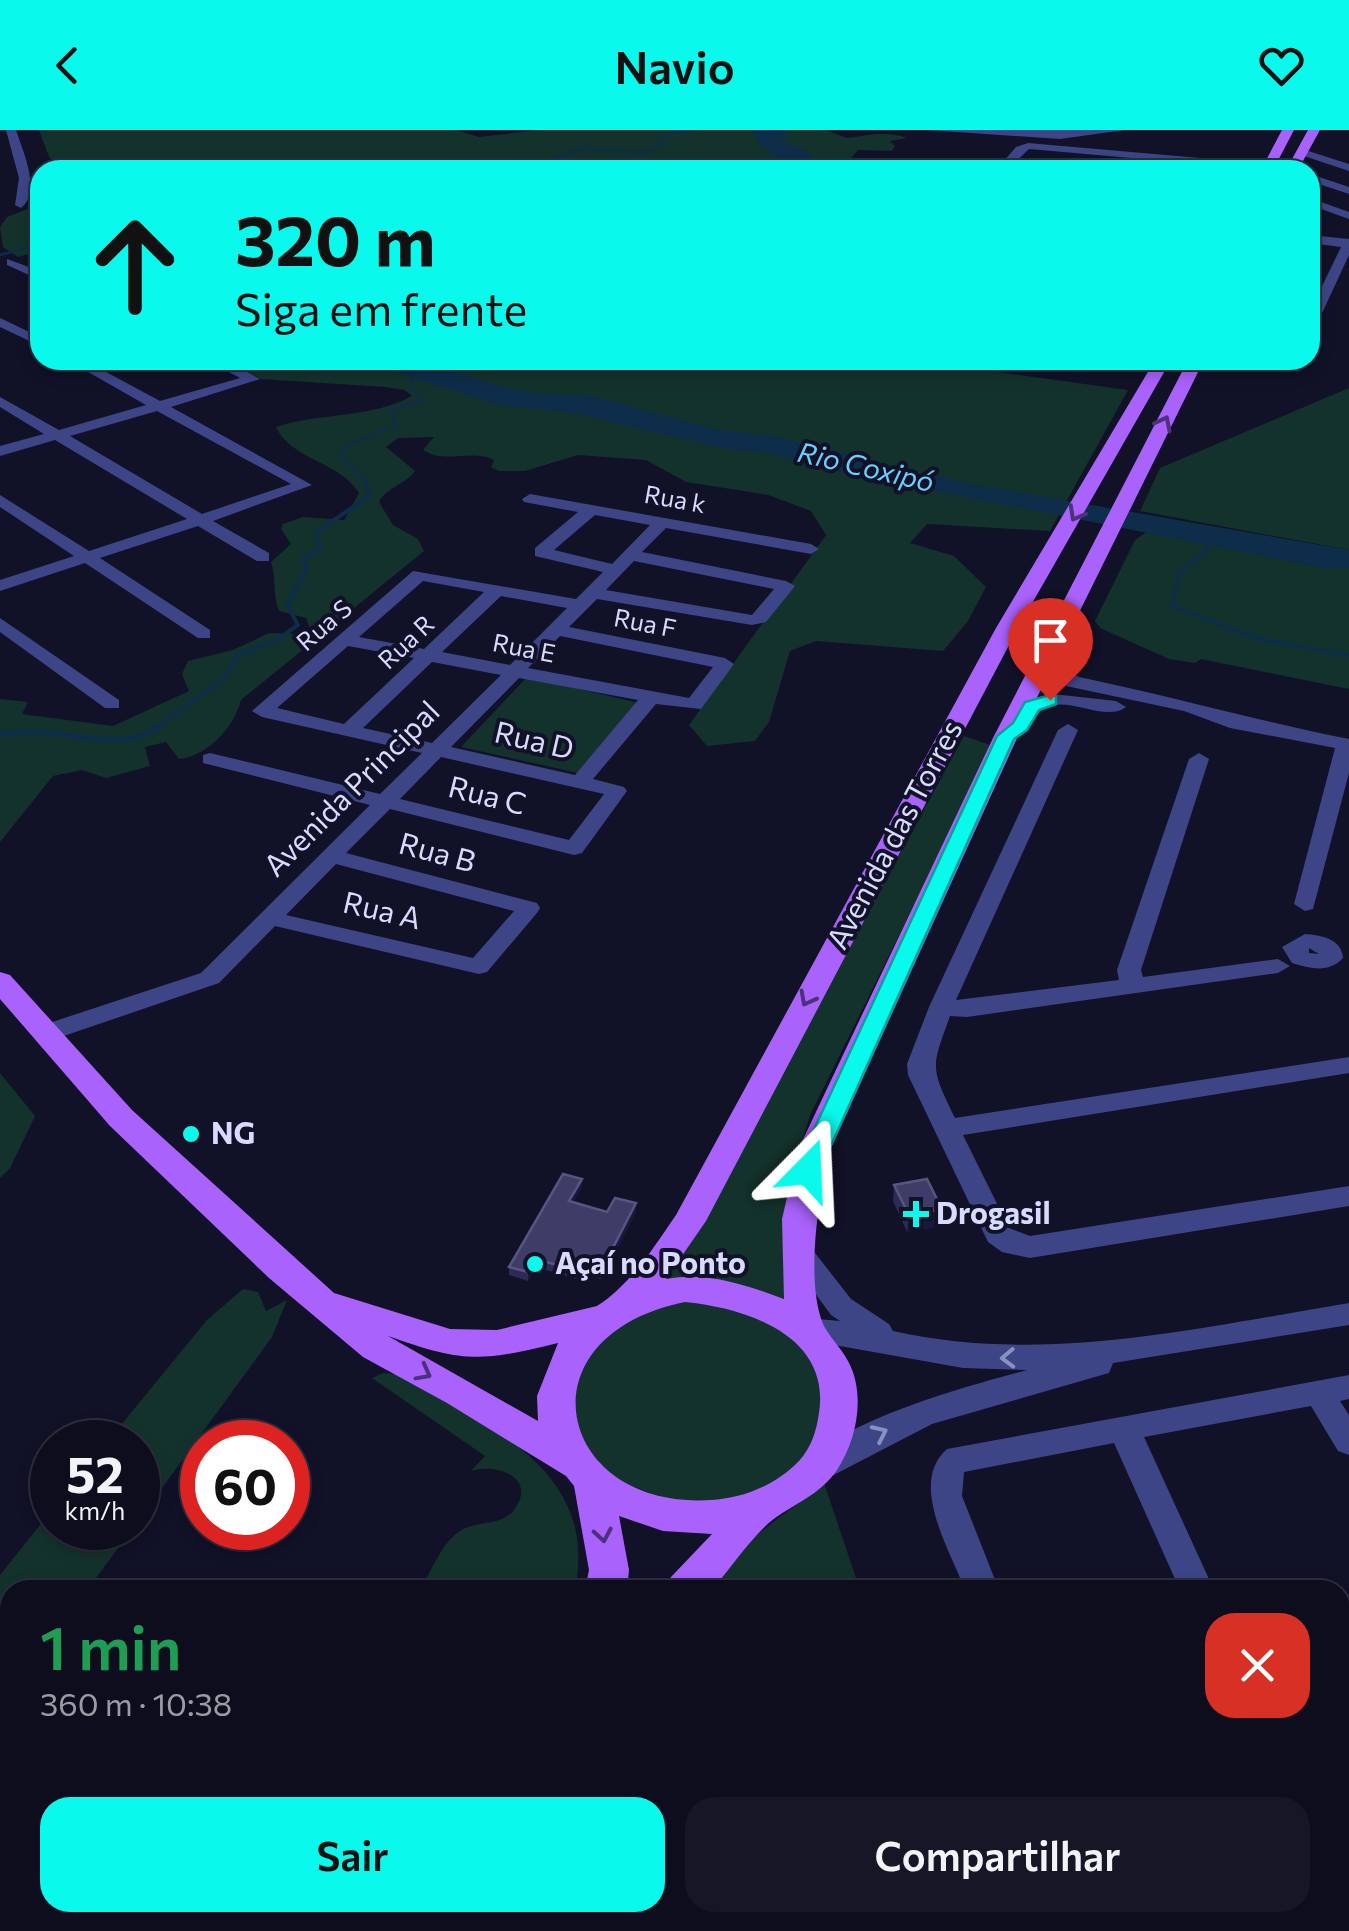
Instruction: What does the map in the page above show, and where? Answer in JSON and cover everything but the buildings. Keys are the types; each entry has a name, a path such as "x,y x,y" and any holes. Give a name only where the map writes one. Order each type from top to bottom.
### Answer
{"main road":[{"path":"1288,130 1272,159 1302,159 1314,130"},
{"name":"Avenida das Torres","path":"611,1312 667,1256 688,1221 1007,628 1157,370"},
{"name":"Avenida das Torres","path":"806,1330 796,1247 799,1199 814,1150 1006,736 1191,370"},
{"path":"1006,736 989,741 975,738 966,732 966,723 997,666 1007,628"},
{"path":"0,980 121,1118 270,1259 376,1347 460,1392 628,1504 672,1516 718,1518 761,1507 799,1486 821,1462 835,1436 840,1408 837,1379 825,1353 806,1330 766,1304 719,1290 685,1289 653,1294 611,1312 497,1344 449,1344 317,1296"},
{"path":"607,1580 586,1473 561,1436 555,1403 560,1371 576,1342 611,1312"},
{"path":"695,1580 761,1507"}],"street":[{"path":"11,130 24,180 26,195 22,205"},
{"path":"933,130 1120,130"},
{"path":"1075,160 1098,142 1086,132"},
{"path":"1010,160 1028,146 1165,160"},
{"path":"1132,160 1136,154"},
{"path":"1320,162 1349,168"},
{"path":"1320,179 1349,191"},
{"path":"1320,206 1349,216"},
{"path":"1320,240 1348,243 1320,290"},
{"path":"11,262 30,271"},
{"path":"0,322 30,335"},
{"path":"16,342 30,340"},
{"path":"0,586 304,485 93,370"},
{"path":"0,451 253,379 235,370"},
{"path":"0,401 263,557"},
{"name":"Rua k","path":"530,499 811,549"},
{"path":"0,500 204,634"},
{"path":"497,590 752,620 760,618 786,586 540,552 591,510"},
{"name":"Avenida Principal","path":"46,1033 210,978 666,523"},
{"name":"Rua S","path":"262,711 418,575 497,590"},
{"name":"Rua R","path":"349,730 497,590"},
{"path":"0,623 112,704"},
{"name":"Rua F","path":"555,630 725,664 694,705"},
{"path":"1058,631 1052,666 1068,680 1189,706 1230,722"},
{"name":"Rua E","path":"346,640 694,705"},
{"path":"580,782 651,697"},
{"path":"941,1007 967,1009 1316,959 1305,904 1347,745 1230,722 1050,700 1032,706 1020,726 1006,736"},
{"name":"Rua D","path":"262,711 618,791 574,848"},
{"path":"1068,730 941,1007 920,1064 921,1075 998,1235 1012,1245 1030,1247 1349,1196"},
{"name":"Rua C","path":"210,759 574,848"},
{"path":"1133,987 1129,970 1199,759"},
{"name":"Rua B","path":"331,856 529,908 480,967"},
{"name":"Rua A","path":"270,918 480,967"},
{"path":"946,1128 1349,1066"},
{"path":"796,1247 841,1307 890,1339"},
{"path":"799,1486 848,1448 916,1417 984,1394 1175,1344 1349,1314"},
{"path":"806,1330 840,1330 926,1350 983,1358 1175,1344"},
{"path":"978,1580 946,1496 948,1466 958,1458 1334,1390 1349,1442"},
{"path":"1123,1427 1192,1580"}],"green space":[{"path":"39,130 456,130 479,137 539,130 826,130 847,138 884,134 907,138 890,141 895,146 892,151 858,150 850,160 49,157"},
{"path":"30,208 30,254 18,257 3,247 0,227 7,217"},
{"path":"245,370 983,370 1128,390 1050,531 927,524 910,543 954,556 986,587 968,621 943,651 816,641 790,651 769,722 755,741 707,746 689,725 826,535 811,511 768,495 686,482 646,460 578,455 525,471 499,471 491,467 494,460 486,457 440,456 423,450 434,437 398,438 386,447 415,471 379,502 393,525 418,539 424,551 241,700 226,730 210,746 179,759 166,742 145,747 150,766 106,778 82,770 53,776 0,842 0,699 28,702 22,714 113,726 189,691 182,674 188,661 233,650 269,633 300,634 310,629 306,618 279,611 271,562 291,544 281,529 283,524 303,517 344,520 359,493 340,474 292,447 276,427 362,412 412,396 405,390 384,387 261,379"},
{"path":"1349,388 1349,550 1140,511 1160,468"},
{"path":"1148,531 1324,568 1349,568 1349,689 1201,659 1195,663 1169,659 1100,628 1095,621 1135,540"},
{"path":"527,677 639,703 583,774 461,747"},
{"path":"964,736 993,746 811,1113 794,1167 785,1214 794,1301 734,1285 665,1278 696,1229"},
{"path":"0,1073 35,1116 10,1168 0,1178"},
{"path":"243,1289 258,1292 266,1311 287,1300 272,1337 212,1420 180,1420 180,1463 160,1491 160,1420 125,1420 207,1320"},
{"path":"687,1299 718,1301 776,1321 815,1363 824,1388 816,1442 799,1466 774,1485 744,1499 675,1503 612,1478 575,1432 573,1378 584,1353 627,1315"},
{"path":"383,1373 395,1374 497,1431 527,1454 552,1481 570,1511 578,1547 576,1580 426,1580 454,1536 467,1527 511,1514 521,1496 521,1487 510,1474 501,1471 471,1471 485,1456 372,1378"},
{"path":"824,1483 857,1580 711,1580 744,1545"},
{"path":"30,1538 30,1550 117,1550 94,1580 0,1580"}],"water":[{"path":"754,130 789,131 780,139 813,155 810,160 773,160 777,156 759,144"},
{"name":"Rio Coxipó","path":"388,370 449,370 536,393 592,396 714,429 773,436 966,483 1349,550 1349,568 1324,568 841,472 770,453 728,449 569,412 500,405"}],"waterway":[{"path":"550,160 583,148 647,153 671,133 692,130"},
{"path":"0,255 30,245"},
{"path":"365,481 340,453 354,442 396,426 391,410 422,401 411,387 414,374"},
{"path":"153,730 224,679 237,656 277,640 298,625 287,605 307,568 303,559 321,548 315,533 369,496 365,481"},
{"path":"1204,540 1208,549 1179,573 1172,606 1258,639 1349,655"},
{"path":"0,734 35,732 115,740 157,727"}],"place":[{"name":"NG","path":"191,1134"},
{"name":"Drogasil","path":"916,1214"},
{"name":"Açaí no Ponto","path":"535,1264"}],"route":[{"path":"808,1170 1006,736 1020,726 1032,706 1050,700"}]}
